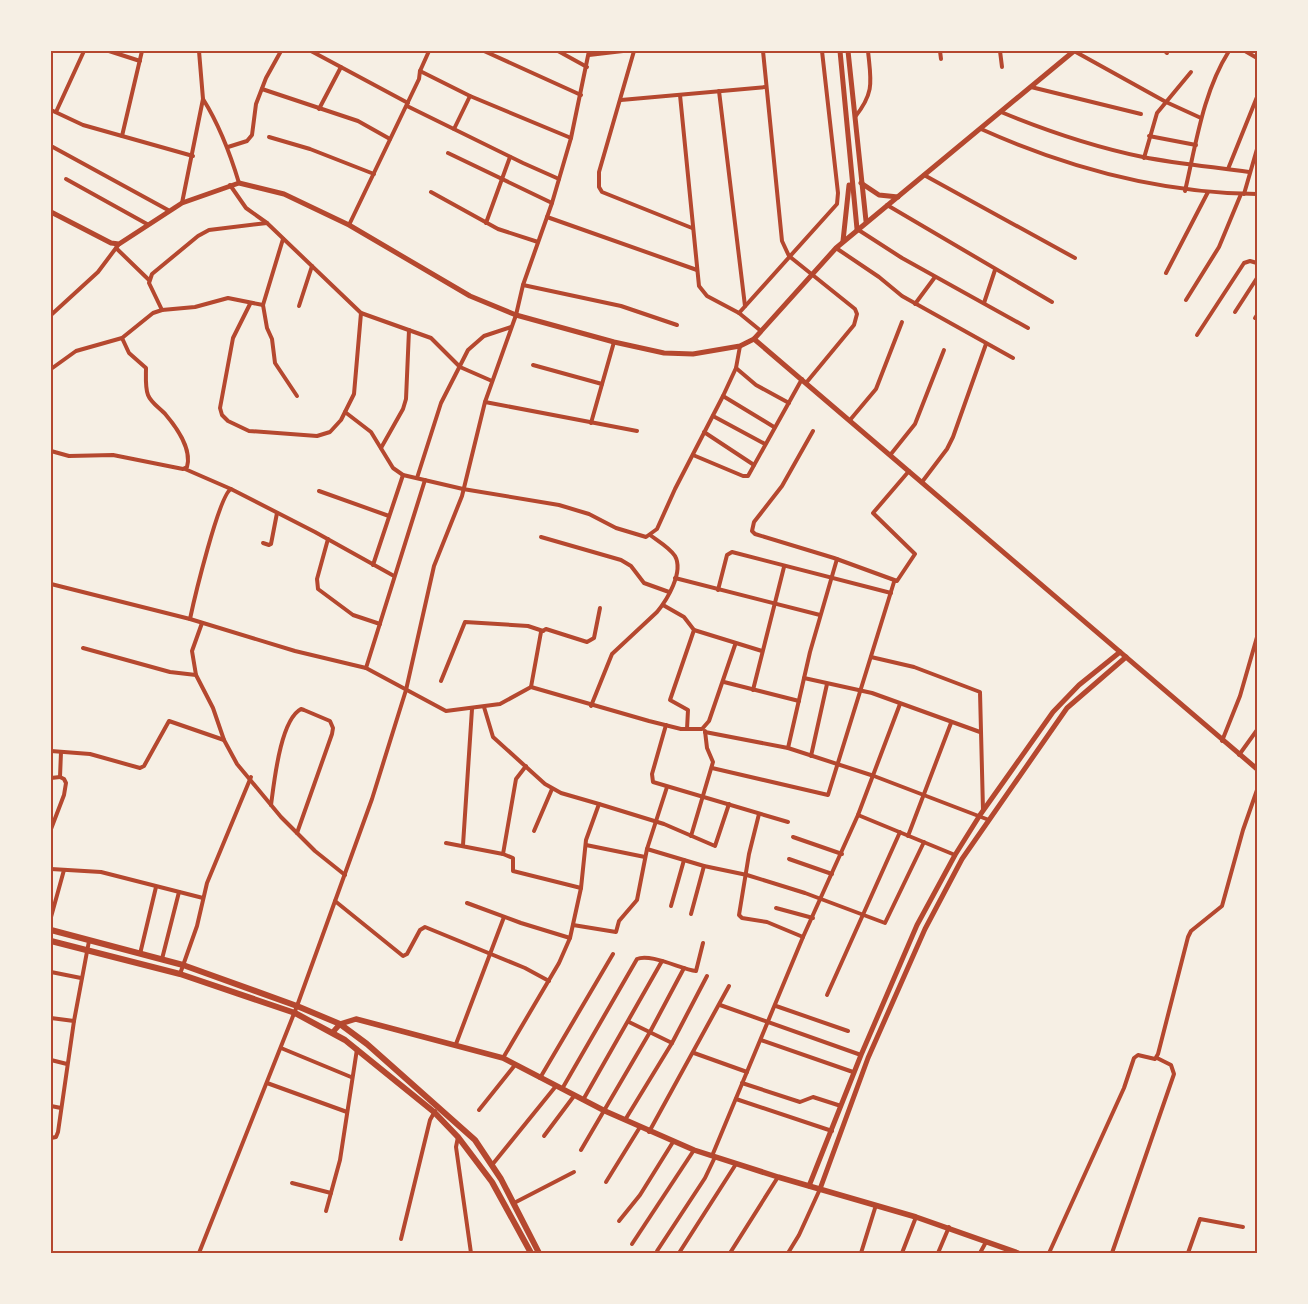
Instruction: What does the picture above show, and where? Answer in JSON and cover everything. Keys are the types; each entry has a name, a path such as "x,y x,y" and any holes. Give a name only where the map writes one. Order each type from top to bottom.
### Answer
{"main road":[{"path":"51,930 182,965 297,1006 340,1024 367,1044 475,1140 514,1203 539,1253"},
{"path":"51,941 180,974 294,1013 333,1032 357,1048 434,1112 458,1137 492,1182 532,1253"},
{"path":"260,1002 263,994"},
{"path":"333,1032 340,1024 356,1019 503,1058 605,1111 649,1132 694,1150 778,1177 876,1204 987,1241 1007,1251 1018,1253"}],"street":[{"path":"84,51 53,111 83,125 193,156"},
{"path":"109,51 140,61"},
{"path":"122,136 142,51"},
{"path":"182,203 203,99 198,51"},
{"path":"228,147 247,141 252,135 255,110 262,89 281,51"},
{"path":"311,51 454,129 510,157 559,178"},
{"path":"349,225 419,79 420,71 429,51"},
{"path":"484,51 581,94"},
{"path":"558,51 587,67"},
{"path":"199,1253 281,1048 372,799 406,690 434,566 463,489 485,402 516,315 523,285 548,217 571,138 589,53 623,51"},
{"path":"634,51 599,172 599,187 602,192 692,228"},
{"path":"693,455 745,477 750,474 774,427 789,403 804,381 854,326 857,314 854,309 789,256 782,241 763,51"},
{"path":"739,313 833,210 838,199 822,51"},
{"path":"840,51 857,229"},
{"path":"848,51 866,221"},
{"path":"855,117 871,90 868,51"},
{"path":"940,51 941,59"},
{"path":"1000,51 1002,67"},
{"path":"52,313 98,272 118,246 147,224 182,203 239,183 284,194 349,225 470,296 516,315 614,342 676,354 740,346 754,339 762,331 810,274 842,242 924,174 981,130 1074,51 1166,102 1201,118"},
{"path":"1185,190 1201,118 1216,73 1229,51"},
{"path":"1245,51 1257,58"},
{"path":"319,109 340,67"},
{"path":"420,71 470,96 571,138"},
{"path":"1144,158 1157,113 1192,72"},
{"path":"621,100 766,86"},
{"path":"1031,87 1141,114"},
{"path":"262,89 358,121 390,139"},
{"path":"719,91 745,306"},
{"path":"680,95 692,228 701,291 739,313 762,331"},
{"path":"454,129 470,96"},
{"path":"1228,169 1257,96"},
{"path":"203,99 228,147 239,183"},
{"path":"1001,112 1057,133 1144,158 1249,172"},
{"path":"981,130 1012,144 1072,165 1115,176 1185,190 1257,194"},
{"path":"1149,136 1196,145"},
{"path":"269,137 310,149 374,174"},
{"path":"51,146 142,194 168,210"},
{"path":"1186,300 1219,247 1242,194 1257,149"},
{"path":"448,153 552,203"},
{"path":"486,223 510,157"},
{"path":"924,174 1075,258"},
{"path":"842,242 851,176"},
{"path":"66,179 147,224"},
{"path":"861,183 879,195 898,197"},
{"path":"230,185 242,204 267,223 361,313 431,338 460,367 492,381"},
{"path":"431,192 486,223 538,242"},
{"path":"1166,273 1208,192"},
{"path":"887,205 1052,302"},
{"path":"52,214 118,246 149,280 162,310"},
{"path":"548,217 697,270"},
{"path":"149,280 152,274 209,230 267,223"},
{"path":"857,229 935,277 1028,328"},
{"path":"283,239 263,305 267,328 272,340 275,363 297,396"},
{"path":"836,248 915,304 1013,358"},
{"path":"1198,335 1244,263 1250,261 1257,263"},
{"path":"299,306 312,266"},
{"path":"984,303 995,270"},
{"path":"915,304 935,277"},
{"path":"1235,312 1257,278"},
{"path":"523,285 621,306 677,325"},
{"path":"51,369 68,354 122,338 153,313 162,310 195,307 228,298 250,304 263,305"},
{"path":"250,304 235,333 231,346 220,408 222,415 237,427 249,432 316,436 330,432 346,412 354,394 356,352 361,313"},
{"path":"850,420 876,389 902,322"},
{"path":"417,478 441,403 468,350 478,340 511,327"},
{"path":"381,448 406,399 409,330"},
{"path":"122,338 129,353 146,368 146,389 150,398 168,416 179,433 186,449 188,465 185,469"},
{"path":"754,339 891,454 1222,741 1257,769"},
{"path":"591,423 614,342"},
{"path":"922,482 947,449 953,437 986,344"},
{"path":"346,412 371,432 393,468 403,475 463,489 559,504 590,514 616,528 642,537 650,535 657,529 736,368 740,346"},
{"path":"891,454 915,424 944,350"},
{"path":"533,365 602,384"},
{"path":"736,368 756,385 789,403"},
{"path":"723,396 774,427"},
{"path":"485,402 637,431"},
{"path":"713,416 765,444"},
{"path":"813,431 782,486 754,522 752,531 755,534 837,559 894,582"},
{"path":"704,432 754,465"},
{"path":"51,451 69,456 113,455 185,469 231,489 278,513 394,576"},
{"path":"712,768 826,796 829,794 890,593 894,582 899,580 915,554 873,513 909,471"},
{"path":"373,565 403,475"},
{"path":"366,668 425,480"},
{"path":"190,619 217,519 226,493 231,489"},
{"path":"319,491 389,516"},
{"path":"263,543 270,544 278,513"},
{"path":"592,706 612,654 663,605 675,578 677,568 674,556 650,535"},
{"path":"541,537 621,560 631,566 644,583 670,592"},
{"path":"328,539 317,579 318,589 353,615 380,624"},
{"path":"718,590 729,552 890,593"},
{"path":"788,748 820,614 837,559"},
{"path":"754,690 773,604 784,567"},
{"path":"675,578 773,604 820,614"},
{"path":"51,584 190,619 295,651 366,668 440,709 472,709 506,702 531,687 542,631"},
{"path":"663,605 684,617 694,630 735,645 762,652"},
{"path":"441,681 465,622 528,626 542,631 546,629 587,642 594,638 600,608"},
{"path":"202,623 192,651 196,675 213,708 224,740 232,756 271,805 297,833 345,875"},
{"path":"686,729 688,710 672,704 670,700 694,630"},
{"path":"1222,741 1240,696 1257,637"},
{"path":"691,836 712,768 712,758 707,748 705,730 724,682 735,645"},
{"path":"83,648 170,672 196,675"},
{"path":"809,1186 860,1055 918,925 955,855 982,813 1061,703 1120,652"},
{"path":"871,657 914,667 977,689 981,696 982,813"},
{"path":"788,1253 800,1235 820,1189 854,1093 925,929 962,859 1067,708 1126,657"},
{"path":"804,678 859,690 980,732"},
{"path":"724,682 799,701"},
{"path":"811,756 827,684"},
{"path":"531,687 666,726 705,730 788,748 982,813 989,820"},
{"path":"657,1251 705,1178 742,1083 776,1006 803,937 842,854 874,776 900,704"},
{"path":"484,707 493,737 552,789 655,822 713,846 717,845 729,804"},
{"path":"463,845 472,709"},
{"path":"271,805 278,753 297,711 304,710 330,721 333,728 332,734 297,833"},
{"path":"51,751 90,754 142,768 169,721 224,740"},
{"path":"908,836 952,723"},
{"path":"666,726 651,777 653,782 788,822"},
{"path":"1240,755 1257,730"},
{"path":"60,777 61,752"},
{"path":"503,854 516,779 526,766"},
{"path":"51,778 64,778 66,788 51,828"},
{"path":"180,974 197,926 203,898 250,778"},
{"path":"573,925 616,932 619,921 637,900 647,849 667,787"},
{"path":"534,831 552,789"},
{"path":"1157,1058 1188,937 1192,931 1222,906 1243,830 1257,790"},
{"path":"503,1058 548,981 570,938 581,888 586,845 599,804"},
{"path":"759,814 750,847 747,875 739,913 740,917 767,922 803,937"},
{"path":"858,815 955,855"},
{"path":"828,995 900,832"},
{"path":"793,837 842,854"},
{"path":"647,849 704,866 747,875 864,914 883,923 887,922 924,842"},
{"path":"446,843 503,854 513,858 513,871 581,888"},
{"path":"586,845 646,857"},
{"path":"789,859 832,874"},
{"path":"672,906 684,860"},
{"path":"690,914 704,866"},
{"path":"51,869 101,872 203,898"},
{"path":"51,917 64,870"},
{"path":"140,954 156,886"},
{"path":"162,959 179,892"},
{"path":"335,901 403,956 407,954 420,930 425,927 524,968 548,981"},
{"path":"467,903 570,938"},
{"path":"776,908 813,918"},
{"path":"456,1044 504,917"},
{"path":"51,1138 57,1135 81,978 89,941"},
{"path":"492,1166 559,1088 637,959 662,961 697,970 702,943"},
{"path":"540,1078 613,954"},
{"path":"583,1100 662,961"},
{"path":"581,1150 650,1032 684,968"},
{"path":"51,972 81,978"},
{"path":"625,1120 672,1043 707,976"},
{"path":"649,1132 664,1101 694,1053 730,986"},
{"path":"720,1005 860,1055"},
{"path":"776,1006 848,1031"},
{"path":"51,1018 74,1021"},
{"path":"629,1022 672,1043"},
{"path":"761,1040 854,1072"},
{"path":"281,1048 351,1078"},
{"path":"326,1211 340,1160 357,1048"},
{"path":"694,1053 747,1072"},
{"path":"1049,1253 1124,1088 1134,1058 1138,1055 1151,1059 1157,1058 1170,1065 1174,1074 1112,1253"},
{"path":"51,1060 67,1064"},
{"path":"479,1110 515,1065"},
{"path":"267,1083 347,1112"},
{"path":"742,1083 800,1102 813,1098 841,1106"},
{"path":"544,1136 574,1096"},
{"path":"736,1099 832,1131"},
{"path":"51,1106 60,1108"},
{"path":"401,1239 434,1112 438,1106"},
{"path":"606,1182 640,1127"},
{"path":"458,1137 456,1147 471,1253"},
{"path":"619,1221 640,1195 673,1142"},
{"path":"632,1244 694,1150"},
{"path":"679,1253 736,1164"},
{"path":"514,1203 574,1172"},
{"path":"730,1253 778,1177"},
{"path":"292,1183 331,1193"},
{"path":"861,1253 876,1204"},
{"path":"902,1253 916,1217"},
{"path":"1188,1253 1200,1219 1242,1227"},
{"path":"938,1253 949,1228"},
{"path":"980,1253 987,1241"}]}
